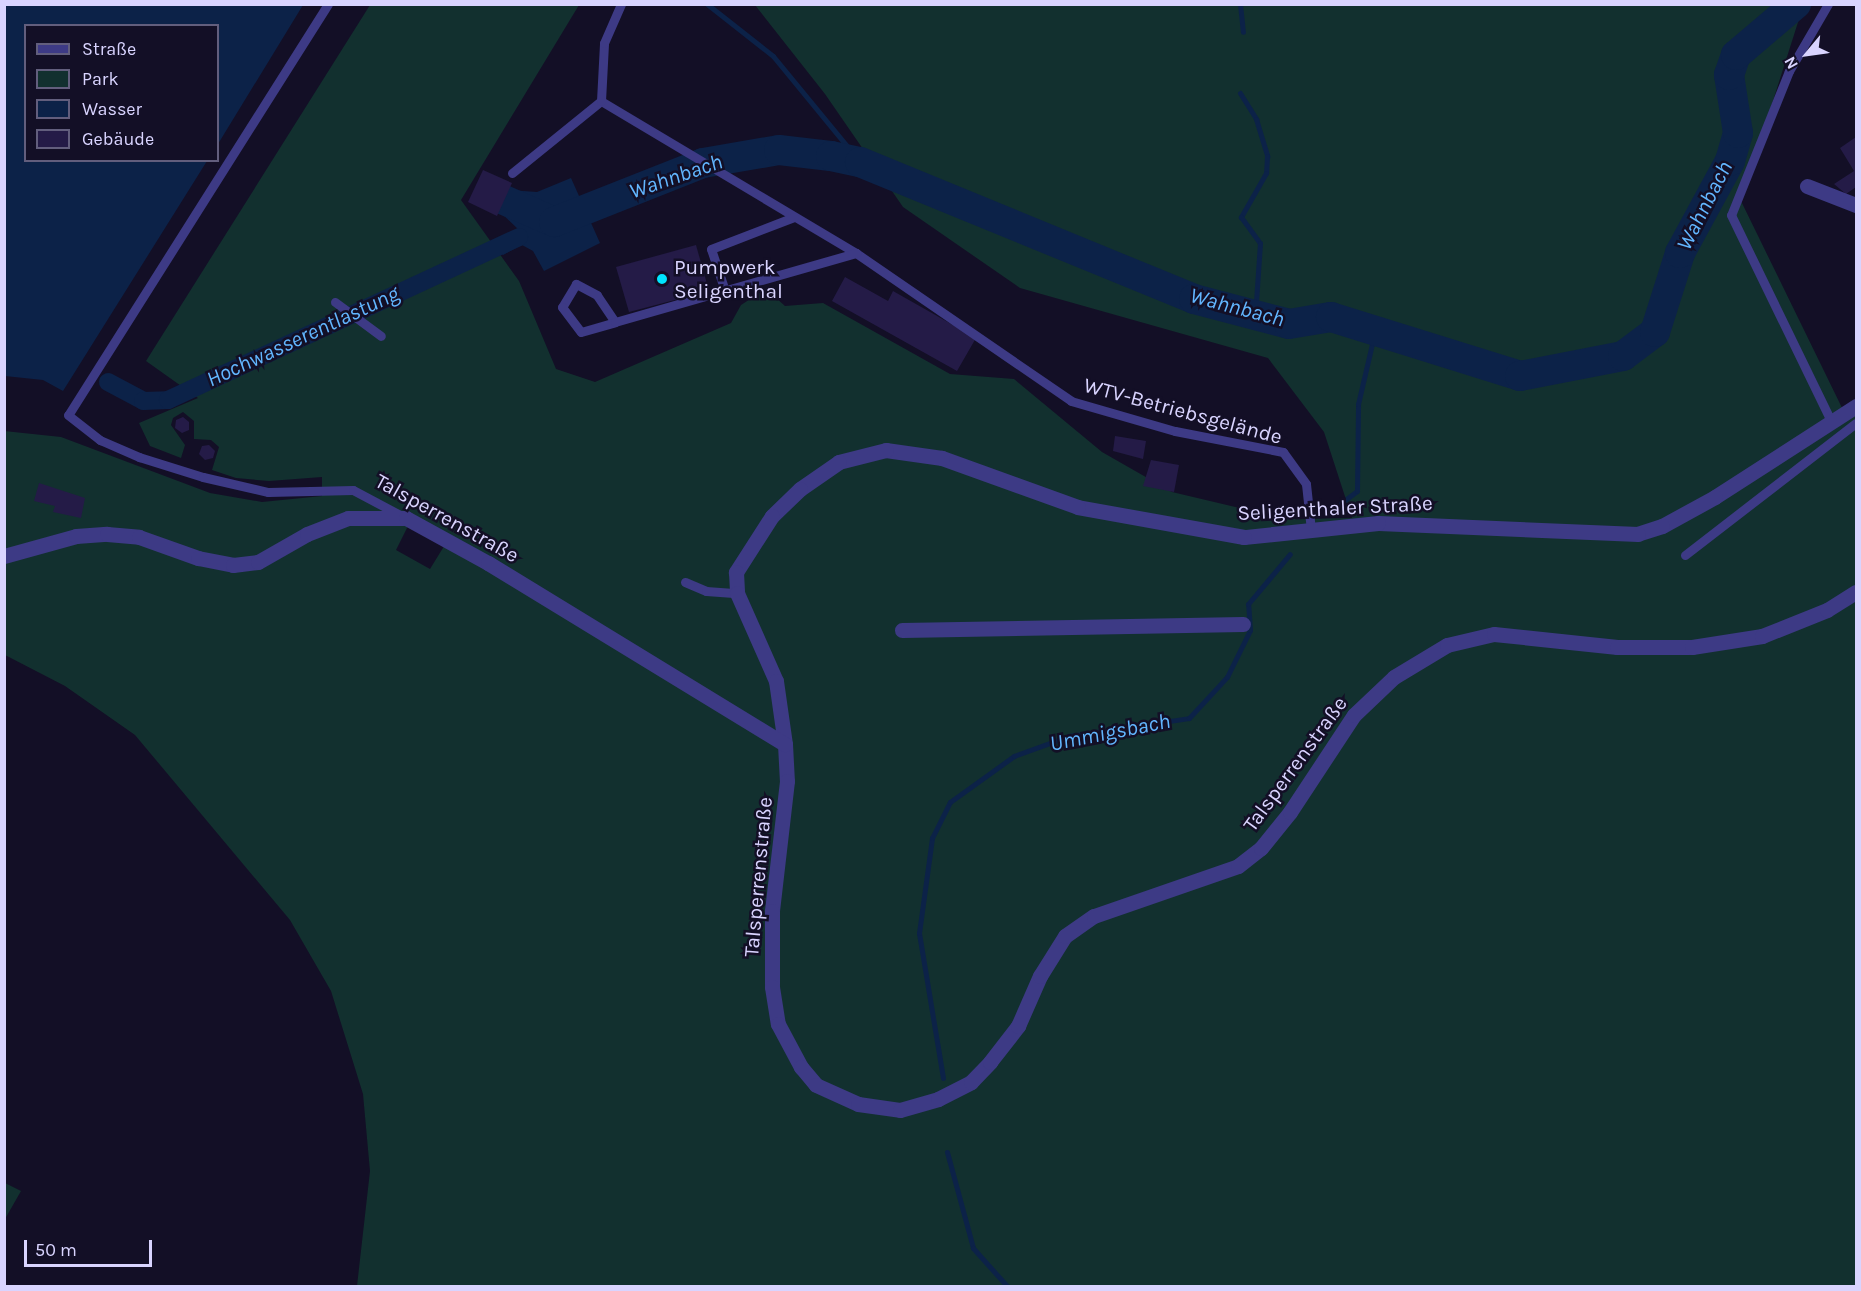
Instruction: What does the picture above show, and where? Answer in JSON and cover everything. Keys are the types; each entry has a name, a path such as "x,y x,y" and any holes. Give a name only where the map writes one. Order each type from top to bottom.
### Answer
{"street":[{"path":"1807,186 1857,205"},
{"name":"Seligenthaler Straße","path":"785,744 776,681 737,593 735,572 747,549 793,495 838,462 886,450 942,458 1078,507 1137,520 1244,537 1378,523 1430,523 1638,534 1662,526 1714,497 1857,406"},
{"path":"4,556 76,536 107,534 139,537 198,558 233,565 258,562 308,534 348,519 406,518"},
{"name":"Talsperrenstraße","path":"406,518 488,563 785,744 787,781 772,911 772,987 778,1024 801,1067 816,1085 858,1104 900,1110 938,1099 971,1082 990,1062 1018,1026 1040,976 1065,936 1094,916 1116,907 1222,874 1261,848 1290,812 1354,715 1394,677 1447,645 1494,634 1617,647 1692,647 1762,636 1827,610 1857,592"},
{"path":"902,630 1150,623 1243,624"}],"lane":[{"name":"Talsperrenstraße","path":"327,4 68,416 110,444 203,477 268,492 353,490 406,518"},
{"path":"512,173 601,101 604,43 621,4"},
{"path":"1828,4 1789,71 1731,215 1831,421"},
{"name":"WTV-Betriebsgelände","path":"601,101 728,180 856,252 1071,401 1176,431 1283,452 1306,484 1311,530"},
{"path":"725,291 711,249 794,217"},
{"path":"615,322 597,295 576,284 562,307 581,332 856,252"},
{"path":"335,302 381,336"},
{"path":"1686,555 1857,423"},
{"path":"685,582 706,591 737,593"}],"green space":[{"path":"370,5 579,5 461,200 519,281 556,369 595,382 731,323 741,305 766,289 785,306 823,303 950,374 1014,379 1102,452 1172,492 1286,519 1352,518 1324,432 1268,358 1020,288 903,207 825,94 755,5 1812,5 1800,16 1741,201 1846,416 1856,410 1856,1286 357,1286 370,1171 363,1094 331,991 290,920 135,735 65,686 5,655 4,431 61,437 210,493 262,502 322,496 322,477 269,481 236,478 212,470 219,447 211,440 194,439 194,421 183,412 173,418 171,425 185,445 181,458 150,446 139,423 198,398 146,361","holes":["410,522 446,543 430,569 396,550"]},
{"path":"5,1183 21,1191 5,1219"}],"water":[{"path":"4,5 303,5 219,142 219,24 24,24 24,162 206,162 63,391 43,380 5,376"},
{"path":"571,178 600,243 544,271 533,251 522,245 503,255 495,242 519,230 499,211 509,190 537,192"}],"building":[{"path":"1856,137 1856,187 1846,194 1834,184 1854,171 1840,148"},
{"path":"483,170 512,183 497,216 468,202"},
{"name":"Pumpwerk Seligenthal","path":"696,245 709,291 629,312 616,267"},
{"path":"845,277 888,301 893,291 976,338 957,371 832,301"},
{"path":"183,417 189,422 189,430 182,433 175,428 176,420"},
{"path":"1115,436 1146,441 1143,459 1113,451"},
{"path":"209,445 215,451 213,458 205,460 199,454 202,446"},
{"path":"1151,460 1179,465 1174,492 1143,486"},
{"path":"39,483 85,498 81,518 53,512 55,506 34,501"}],"waterway":[{"path":"707,4 773,56 860,162"},
{"path":"1240,4 1243,32"},
{"name":"Wahnbach","path":"504,200 554,222 703,163 779,150 831,156 860,162 1194,299 1289,324 1331,317 1520,376 1623,356 1655,332 1680,253 1730,161 1738,133 1729,75 1736,55 1796,4"},
{"path":"1240,93 1256,119 1267,156 1266,173 1241,217 1260,243 1255,317"},
{"name":"Hochwasserentlastung","path":"108,382 143,401 168,400 519,237"},
{"name":"Ummigsbach","path":"1341,503 1357,491 1358,404 1375,331"},
{"name":"Ummigsbach","path":"943,1078 919,933 932,838 950,802 1014,756 1069,736 1189,718 1227,677 1250,630 1248,604 1290,554"},
{"name":"Ummigsbach","path":"947,1152 973,1248 1007,1286"}],"place":[{"name":"Pumpwerk Seligenthal","path":"662,279"}]}
